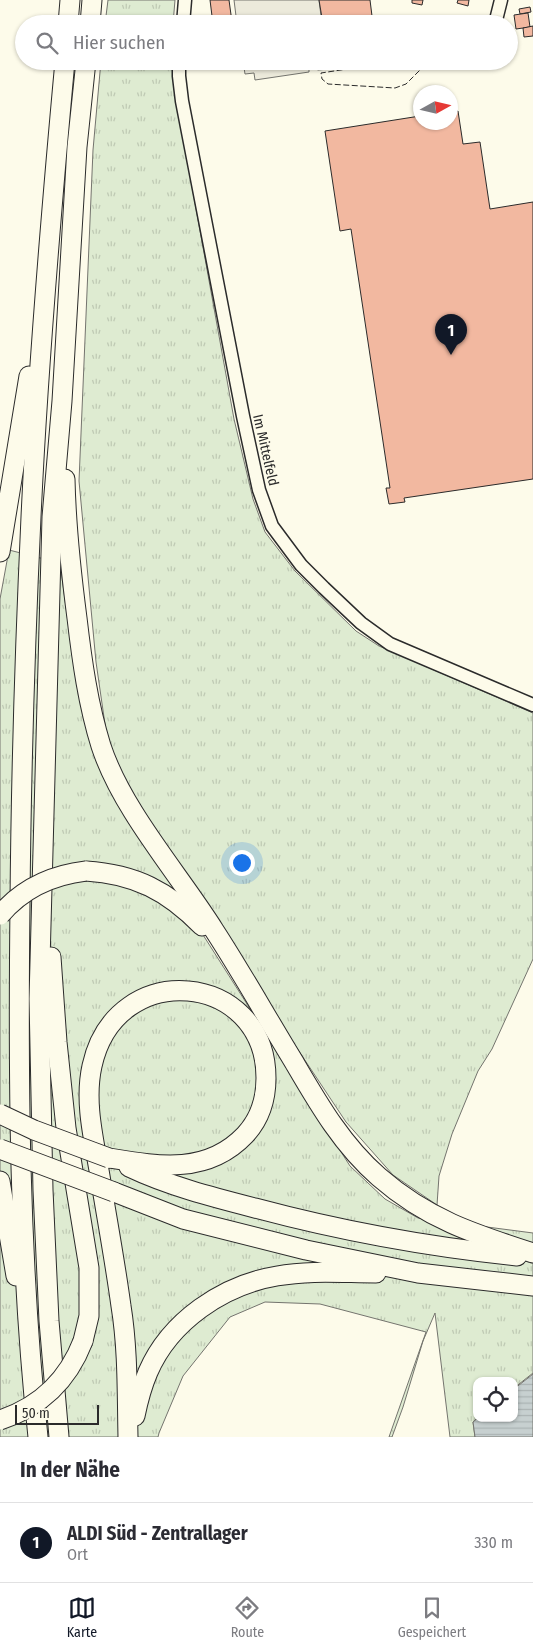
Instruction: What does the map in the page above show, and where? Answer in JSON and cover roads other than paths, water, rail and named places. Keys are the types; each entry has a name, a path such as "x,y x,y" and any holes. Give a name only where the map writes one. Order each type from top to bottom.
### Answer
{"highway":[{"path":"69,15 70,0"},
{"path":"91,15 92,0"},
{"path":"38,1437 31,1363 22,1190 19,1000 21,769 31,515 46,281 64,70"},
{"path":"59,1437 49,1321 43,1190 39,999 52,516 62,401 77,147 85,70"},
{"path":"0,552 46,281"},
{"path":"62,401 68,540 82,659 91,708 102,747 112,772 125,796 232,958 318,1103 350,1147 378,1176 428,1213 459,1228 533,1253"},
{"path":"0,1420 27,1409 50,1392 70,1368 83,1341 89,1316 89,1268 66,1128 59,1061 43,846"},
{"path":"0,915 14,901 36,886 60,876 86,871 115,874 130,878 159,891 185,909 232,958"},
{"path":"109,1158 160,1165 182,1165 207,1161 230,1149 251,1129 260,1113 266,1091 266,1068 260,1045 252,1028 237,1011 220,1000 202,993 184,990 151,995 133,1003 119,1013 107,1029 97,1048 92,1068 90,1119 122,1308 126,1340 130,1437"},
{"path":"0,1114 34,1130 109,1158 154,1179 235,1203 313,1224 455,1250 533,1258"},
{"path":"0,1149 183,1219 230,1232 418,1273 533,1286"},
{"path":"0,1181 31,1363"},
{"path":"130,1437 140,1395 148,1372 159,1352 192,1315 212,1301 254,1281 277,1276 324,1272 418,1273"}],"street":[{"path":"184,15 185,0"},
{"path":"497,15 501,0"},
{"name":"Im Mittelfeld","path":"179,70 182,101 243,416 259,490 272,526 301,565 361,624 390,644 533,705"}],"place":[{"name":"ALDI Süd - Zentrallager","path":"451,355"}]}
